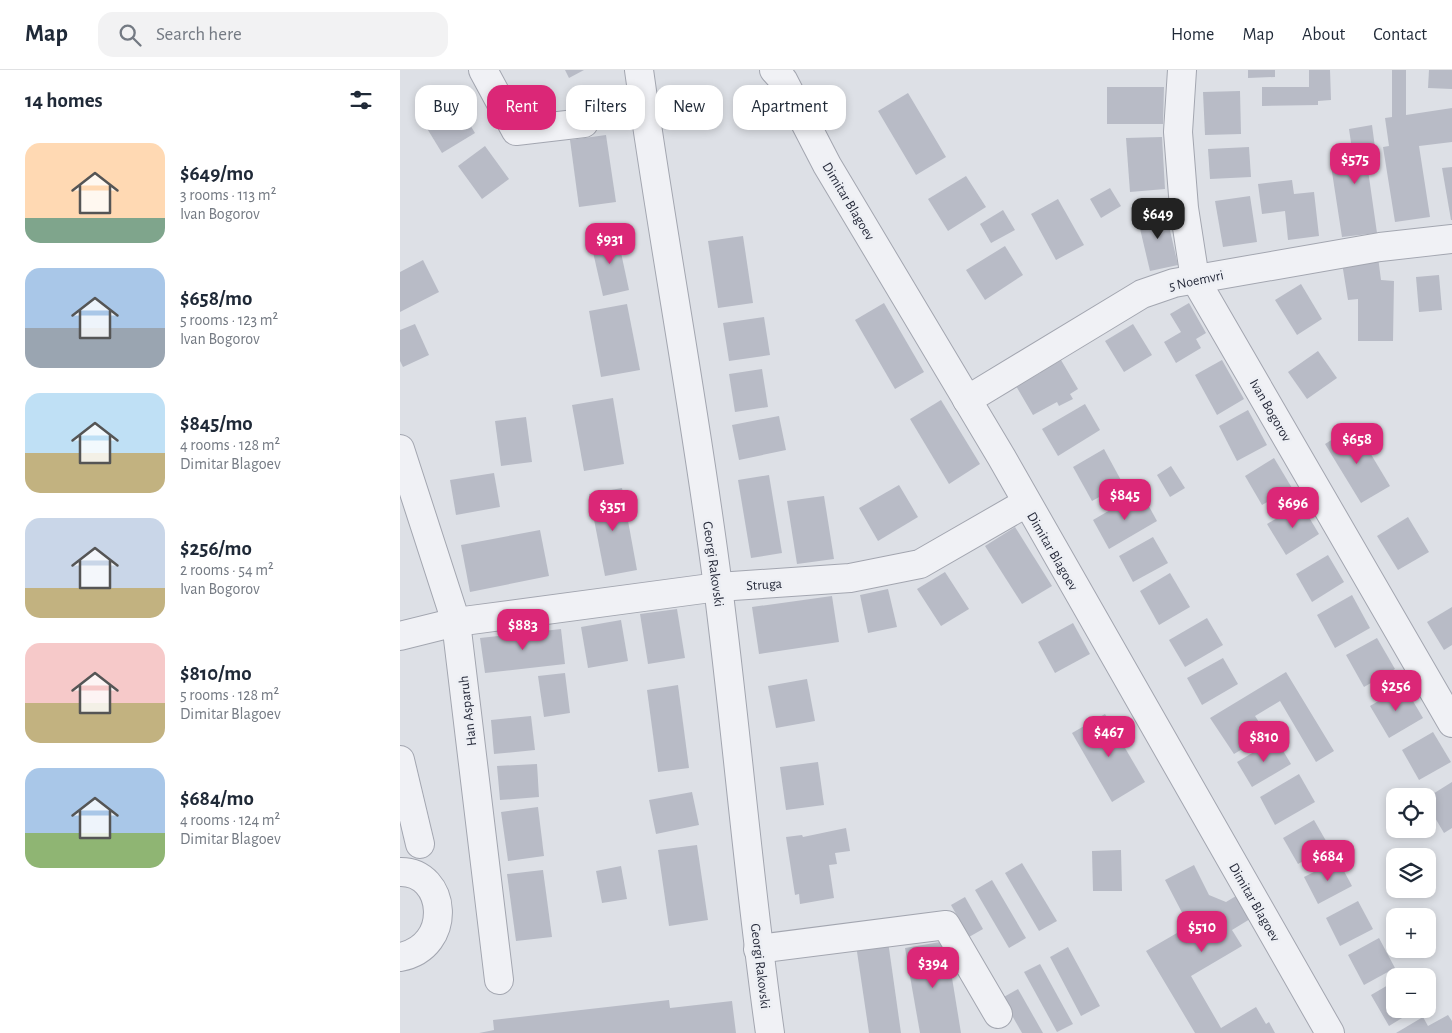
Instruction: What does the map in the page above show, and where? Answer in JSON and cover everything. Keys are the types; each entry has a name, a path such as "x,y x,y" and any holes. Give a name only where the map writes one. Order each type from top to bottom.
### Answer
{"street":[{"path":"484,70 516,131 566,125"},
{"name":"Georgi Rakovski","path":"652,70 641,83 682,336 718,587 758,949 770,1033"},
{"name":"Ivan Bogorov","path":"1182,70 1178,132 1184,208 1195,279 1452,723"},
{"name":"Dimitar Blagoev","path":"779,73 827,165 967,400 1330,1033"},
{"name":"5 Noemvri","path":"967,400 1142,294 1195,279 1380,247 1452,239"},
{"name":"Han Asparuh","path":"400,449 456,622 499,980"},
{"name":"Struga","path":"400,636 456,622 718,587 850,578 920,564 1026,503"},
{"path":"400,760 420,844"},
{"path":"400,872 419,877 431,889 438,904 439,921 433,937 422,949 400,957"},
{"path":"758,949 946,925 998,1014"}],"building":[{"path":"565,70 584,70 569,78"},
{"path":"1248,70 1275,70 1275,77 1248,78"},
{"path":"1309,70 1330,70 1331,100 1318,101 1318,105 1262,106 1262,87 1309,87"},
{"path":"1392,70 1406,70 1406,115 1452,108 1452,142 1419,146 1430,217 1395,222 1383,147 1389,146 1385,118 1392,117"},
{"path":"1429,70 1452,70 1452,89 1428,88"},
{"path":"1107,87 1164,87 1163,124 1107,124"},
{"path":"1240,91 1241,134 1205,135 1203,92"},
{"path":"908,93 946,157 916,175 878,111"},
{"path":"1372,125 1376,155 1366,156 1377,233 1342,237 1330,159 1353,156 1349,129"},
{"path":"428,130 473,130 475,133 442,153"},
{"path":"606,135 616,202 579,207 570,140"},
{"path":"1162,137 1165,189 1130,192 1126,138"},
{"path":"485,146 509,179 482,199 458,166"},
{"path":"1249,147 1251,177 1210,179 1208,149"},
{"path":"1452,167 1452,220 1451,220 1442,168"},
{"path":"966,176 986,207 948,231 928,199"},
{"path":"1292,180 1294,194 1314,192 1319,236 1288,240 1285,211 1262,214 1258,184"},
{"path":"1110,188 1121,206 1101,218 1090,199"},
{"path":"1250,196 1257,242 1223,247 1215,201"},
{"path":"1058,199 1084,245 1056,260 1031,214"},
{"path":"1165,209 1178,265 1150,271 1137,216"},
{"path":"1003,210 1015,230 991,243 980,224"},
{"path":"617,234 629,290 603,296 590,239"},
{"path":"743,236 753,303 718,308 708,241"},
{"path":"1005,246 1023,275 985,300 966,270"},
{"path":"1378,257 1381,280 1394,281 1393,341 1358,341 1358,299 1348,300 1342,263"},
{"path":"423,260 439,292 400,312 400,272"},
{"path":"1439,275 1442,310 1419,312 1416,277"},
{"path":"1301,284 1322,319 1297,335 1275,300"},
{"path":"884,303 924,372 895,389 855,320"},
{"path":"1189,303 1206,333 1196,339 1201,348 1176,363 1164,342 1181,332 1170,314"},
{"path":"627,304 640,370 601,377 589,311"},
{"path":"764,317 770,355 729,361 723,323"},
{"path":"415,324 429,355 403,367 400,361 400,330"},
{"path":"1133,324 1152,355 1124,372 1105,341"},
{"path":"1318,351 1337,378 1307,399 1288,372"},
{"path":"1049,358 1053,365 1061,360 1078,389 1070,394 1073,399 1059,406 1057,402 1033,415 1016,386 1040,373 1035,366"},
{"path":"1222,360 1244,399 1217,415 1195,375"},
{"path":"762,369 768,407 735,412 729,374"},
{"path":"613,398 624,464 584,471 572,405"},
{"path":"941,400 980,464 949,484 910,419"},
{"path":"1085,404 1100,430 1058,456 1042,429"},
{"path":"1248,410 1267,445 1237,461 1219,426"},
{"path":"779,416 786,450 739,460 732,425"},
{"path":"526,417 532,462 501,466 495,421"},
{"path":"1354,426 1390,486 1361,503 1325,444"},
{"path":"1104,449 1123,484 1092,501 1073,467"},
{"path":"1274,458 1292,488 1262,505 1245,476"},
{"path":"1171,466 1185,488 1170,497 1157,475"},
{"path":"494,473 500,507 456,515 450,480"},
{"path":"769,475 782,553 751,558 738,480"},
{"path":"899,485 918,517 878,541 859,508"},
{"path":"622,488 637,570 605,576 589,494"},
{"path":"1141,492 1157,521 1109,549 1093,520"},
{"path":"824,496 834,559 797,564 787,501"},
{"path":"1301,504 1319,534 1286,555 1267,524"},
{"path":"1408,517 1429,552 1398,570 1377,536"},
{"path":"1015,527 1052,586 1022,604 985,546"},
{"path":"540,530 549,576 470,592 461,545"},
{"path":"1153,537 1168,563 1133,582 1119,556"},
{"path":"1328,555 1344,582 1312,602 1296,574"},
{"path":"945,572 969,609 941,626 917,589"},
{"path":"1170,573 1190,607 1159,625 1140,591"},
{"path":"888,589 897,627 868,633 860,595"},
{"path":"1352,595 1370,628 1335,648 1317,615"},
{"path":"832,596 839,642 759,654 752,607"},
{"path":"1452,607 1452,645 1444,650 1427,622"},
{"path":"677,609 685,658 648,664 640,614"},
{"path":"1207,618 1223,645 1185,667 1169,640"},
{"path":"621,620 628,661 588,668 581,627"},
{"path":"1073,623 1090,654 1055,673 1038,642"},
{"path":"561,629 565,664 485,673 480,638"},
{"path":"1377,638 1395,669 1364,687 1346,655"},
{"path":"1223,658 1238,684 1202,705 1187,678"},
{"path":"1286,672 1334,751 1316,762 1280,701 1255,716 1267,734 1234,754 1210,718"},
{"path":"565,673 570,713 544,717 538,676"},
{"path":"807,679 815,721 776,728 768,686"},
{"path":"678,685 689,768 658,772 647,690"},
{"path":"1404,686 1423,718 1389,738 1370,706"},
{"path":"1105,714 1145,782 1112,802 1072,733"},
{"path":"531,716 535,750 494,754 491,720"},
{"path":"1433,732 1451,762 1419,780 1402,750"},
{"path":"1276,739 1291,764 1252,787 1237,762"},
{"path":"818,762 824,805 786,810 780,767"},
{"path":"537,764 539,797 500,800 497,766"},
{"path":"1299,774 1315,802 1275,825 1260,797"},
{"path":"1452,782 1452,828 1444,833 1436,820 1436,792"},
{"path":"692,792 699,825 656,834 649,800"},
{"path":"538,807 544,856 508,861 501,812"},
{"path":"1314,820 1329,846 1298,864 1283,838"},
{"path":"846,828 850,851 835,853 837,864 829,865 834,898 800,904 799,894 795,895 786,837 802,835 803,837"},
{"path":"697,845 708,920 669,926 658,850"},
{"path":"1121,850 1122,891 1093,891 1092,851"},
{"path":"1338,860 1352,886 1318,904 1304,877"},
{"path":"1022,863 1057,921 1039,931 1005,873"},
{"path":"1194,865 1209,895 1226,902 1236,896 1250,919 1232,930 1242,946 1191,976 1221,1028 1256,1007 1266,1024 1269,1022 1275,1033 1195,1033 1146,951 1189,926 1165,880"},
{"path":"621,866 627,899 602,903 596,871"},
{"path":"543,870 552,937 516,941 507,874"},
{"path":"992,880 1026,938 1009,948 975,890"},
{"path":"965,897 983,929 969,937 951,905"},
{"path":"1358,901 1373,929 1340,946 1326,918"},
{"path":"1379,938 1386,951 1386,958 1390,958 1395,968 1386,968 1386,973 1364,985 1348,955"},
{"path":"888,941 901,1033 869,1033 856,945"},
{"path":"946,941 961,1033 920,1033 905,948"},
{"path":"1068,947 1100,1006 1081,1016 1050,957"},
{"path":"1040,964 1073,1024 1057,1032 1024,972"},
{"path":"1386,986 1386,1018 1402,1018 1389,1026 1371,995"},
{"path":"1018,989 1043,1033 1022,1033 1002,998"},
{"path":"669,1000 670,1008 732,1001 736,1033 479,1033 494,1030 493,1020"},
{"path":"1448,1015 1452,1021 1452,1033 1396,1033 1421,1018 1424,1018 1428,1026"}]}
